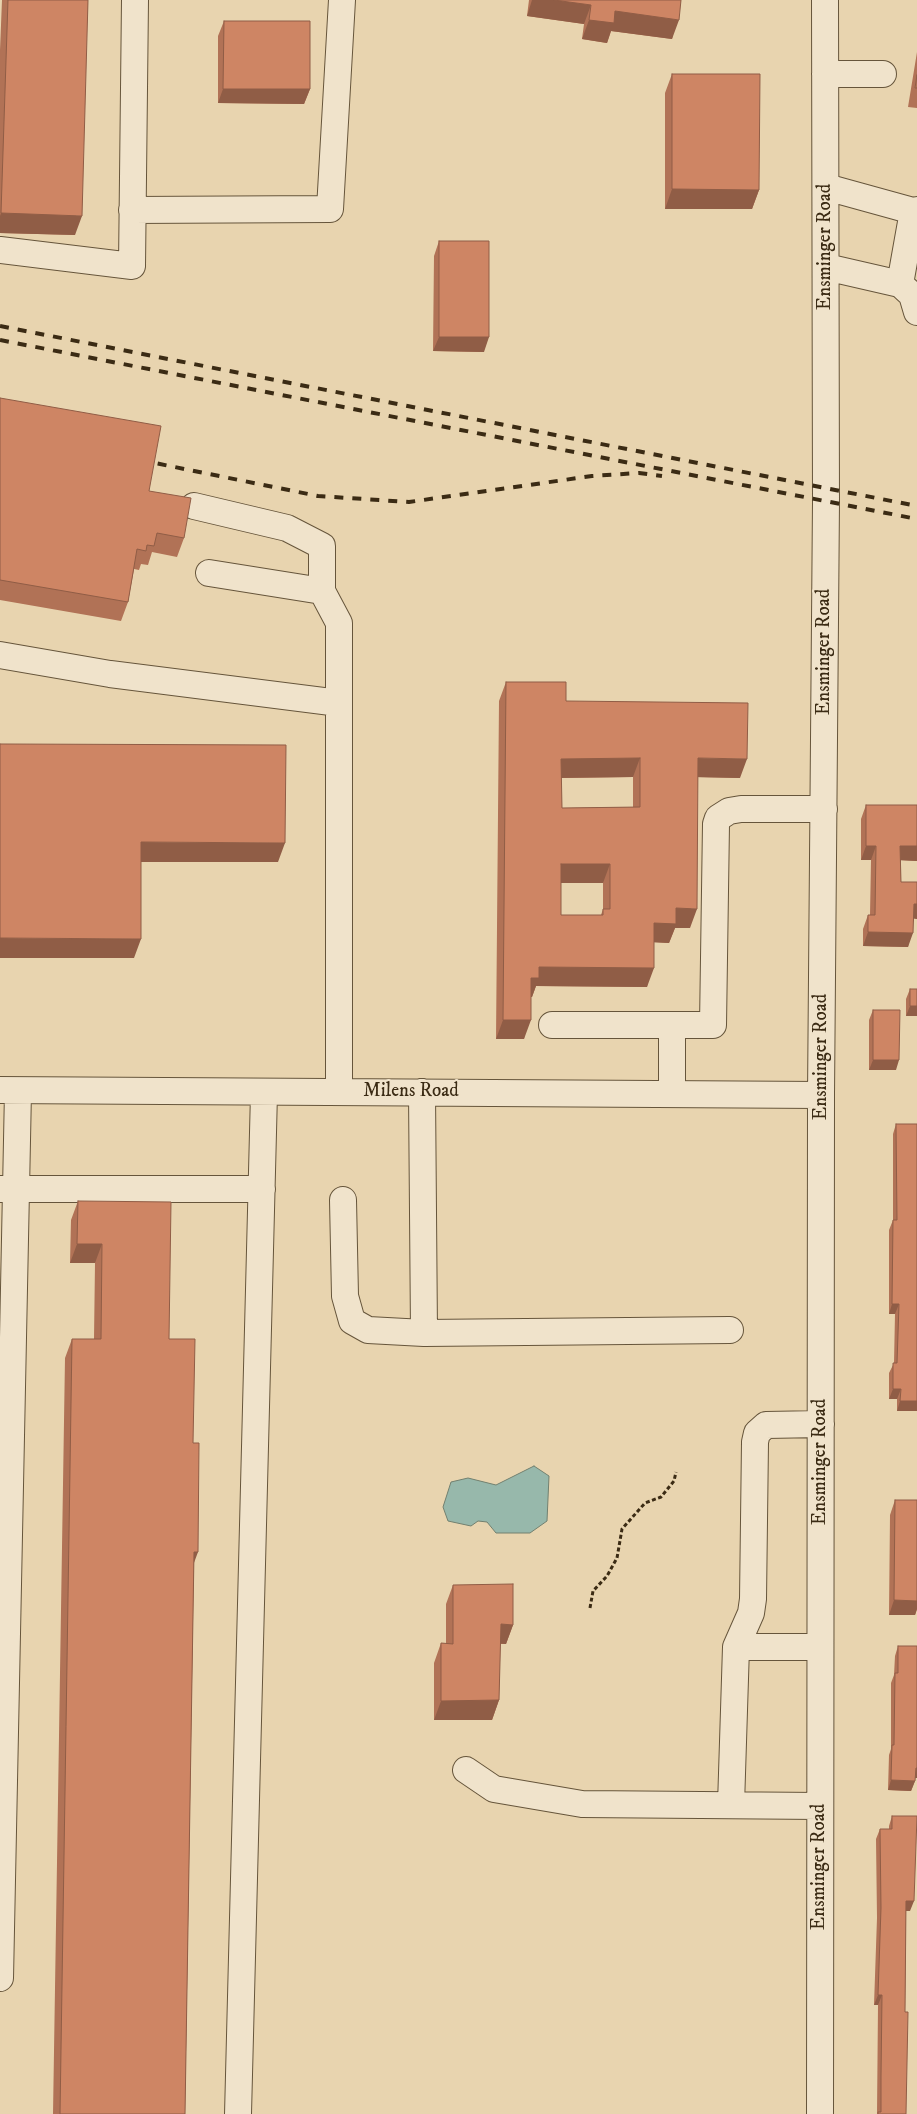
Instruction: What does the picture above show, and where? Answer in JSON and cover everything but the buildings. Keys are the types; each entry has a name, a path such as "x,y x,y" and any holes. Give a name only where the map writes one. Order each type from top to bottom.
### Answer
{"street":[{"path":"0,250 132,266 135,0"},
{"path":"132,210 330,209 342,0"},
{"name":"Ensminger Road","path":"820,2114 821,1095 826,267 825,0"},
{"path":"825,74 883,74"},
{"path":"826,187 915,211 900,284"},
{"path":"826,267 900,284 912,295 917,312"},
{"path":"194,506 287,528 322,546 322,591 339,624 339,1092"},
{"path":"210,573 322,591"},
{"path":"0,655 110,674 339,703"},
{"path":"552,1025 713,1024 716,824 718,818 729,811 741,809 824,809"},
{"path":"672,1025 672,1094"},
{"path":"0,1978 9,1091"},
{"name":"Milens Road","path":"9,1091 821,1095"},
{"path":"238,2114 264,1092"},
{"path":"422,1092 424,1333"},
{"path":"8,1189 262,1190"},
{"path":"343,1200 345,1296 352,1321 368,1330 424,1333 730,1330"},
{"path":"731,1805 736,1647 751,1613 753,1599 755,1442 757,1433 766,1425 821,1424"},
{"path":"736,1647 820,1646"},
{"path":"466,1770 494,1789 582,1804 820,1806"}],"path":[{"path":"590,1608 593,1590 607,1576 617,1558 622,1528 645,1503 661,1497 674,1481 676,1472"}],"shaded area":[{"path":"534,1466 549,1476 547,1521 530,1533 496,1533 487,1522 478,1521 471,1526 448,1521 443,1507 451,1482 468,1478 496,1485"}],"railway":[{"path":"0,326 917,506"},
{"path":"0,340 917,519"},
{"path":"140,460 318,496 409,502 592,476 639,473 662,476"}]}
